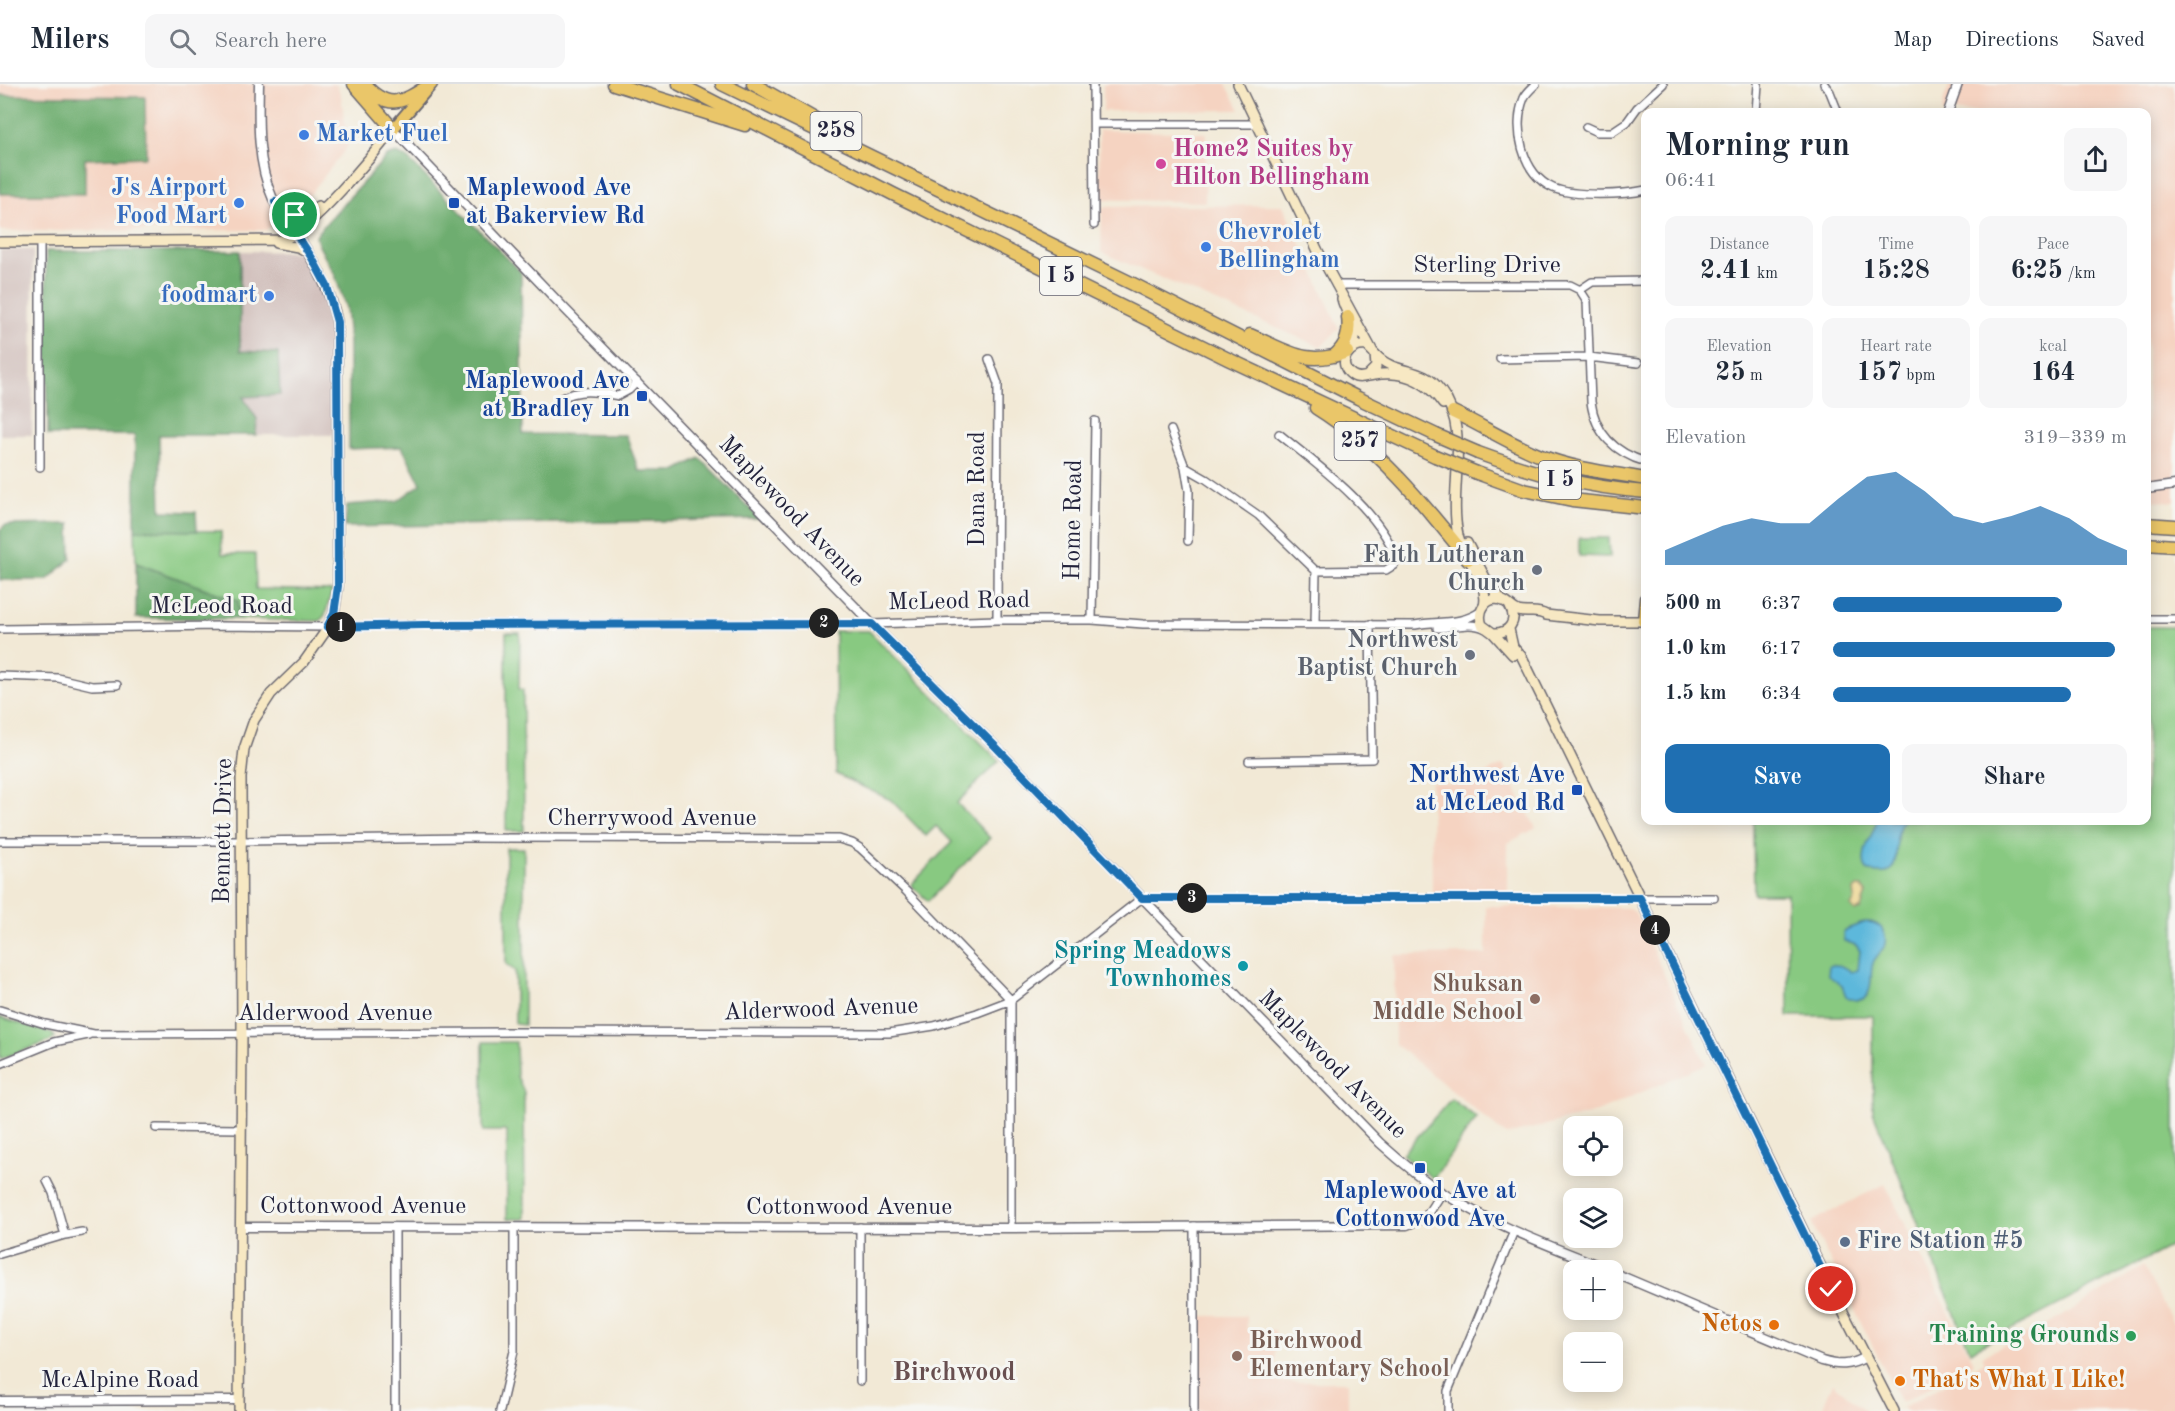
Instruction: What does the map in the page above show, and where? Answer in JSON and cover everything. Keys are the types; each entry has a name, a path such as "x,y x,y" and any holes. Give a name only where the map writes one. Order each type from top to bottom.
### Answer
{"highway":[{"path":"354,84 393,129"},
{"path":"364,84 393,129"},
{"path":"364,84 382,100 392,101 402,100 432,84"},
{"path":"614,84 740,123 893,194"},
{"name":"I 5","path":"678,84 893,194 1228,359 1435,456 1524,490 1572,500 1641,507"},
{"name":"I 5","path":"722,84 918,178 1436,435 1530,472 1608,488 1641,491"},
{"name":"258","path":"753,84 918,178"},
{"path":"1133,284 1303,358 1316,360 1331,358 1349,350"},
{"path":"1331,358 1347,341 1350,330 1348,317"},
{"name":"257","path":"1228,359 1296,395 1332,418 1368,447 1440,524 1468,559"},
{"path":"1453,412 1510,443 1542,457 1579,467 1641,478"},
{"path":"2151,524 2175,525"},
{"path":"2151,544 2175,546"}],"main road":[{"path":"0,242 283,240 296,234 340,191 432,84"},
{"path":"1238,84 1338,290 1355,330 1355,343 1349,350 1345,363 1350,373 1358,377 1394,373 1423,383 1443,404 1456,437"},
{"path":"275,202 287,212 304,215 340,191"},
{"name":"Bennett Drive","path":"239,1411 242,1034 241,778 244,749 254,720 271,694 304,662 327,627 334,614 338,586 337,322 327,286 296,234"},
{"path":"266,241 298,247 310,255"},
{"path":"1338,290 1350,306 1374,352 1376,367 1368,375"},
{"path":"1349,350 1362,345 1374,352 1388,366 1411,370 1431,380 1440,389 1453,412 1456,437 1455,506 1458,535 1486,592 1480,621 1526,670"},
{"path":"1457,525 1484,576 1514,614 1510,627 1510,640 1522,657 1526,670 1894,1411"},
{"path":"1482,608 1492,601 1506,604 1518,611 1539,611 1546,615"},
{"path":"1489,631 1502,633 1524,618 1546,615 1600,621 1641,621"}],"street":[{"name":"Bennett Drive","path":"259,84 260,145 268,186 275,202 296,234"},
{"path":"1093,84 1094,225"},
{"path":"1536,84 1525,96 1518,128 1531,168 1552,188 1570,192 1607,194 1641,191"},
{"path":"1586,128 1597,132 1612,132 1627,122 1637,108 1663,84"},
{"path":"1756,108 1758,84"},
{"path":"1824,84 1837,108"},
{"path":"1949,108 1958,84"},
{"path":"1094,124 1258,124"},
{"name":"Maplewood Avenue","path":"393,129 872,624 995,746 1380,1143 1442,1192 1473,1210 1514,1231 1584,1260"},
{"path":"40,242 40,467"},
{"path":"1580,290 1592,282 1641,281"},
{"name":"Sterling Drive","path":"1338,290 1570,285 1580,290 1587,301 1593,416 1600,432 1622,453 1641,460"},
{"path":"1500,359 1590,357 1638,363"},
{"name":"Dana Road","path":"989,359 998,384 997,620"},
{"path":"560,399 572,392 593,391 618,396 637,382"},
{"name":"Home Road","path":"1092,620 1095,421"},
{"path":"1171,430 1185,467 1189,491 1188,542"},
{"path":"1185,467 1258,515 1316,571 1386,570 1394,565 1396,558 1381,532 1339,482 1279,434"},
{"path":"2151,488 2175,485"},
{"path":"1316,571 1316,624"},
{"name":"McLeod Road","path":"1415,625 1460,621 1469,618 1482,608"},
{"path":"2151,619 2175,619"},
{"name":"McLeod Road","path":"0,628 872,624 1092,620 1143,624 1370,624 1449,628 1471,624 1489,631"},
{"path":"1249,761 1372,759 1370,624"},
{"path":"0,676 58,678 92,686 117,685"},
{"name":"Cherrywood Avenue","path":"0,841 241,842 478,838 839,839 860,848 906,891 1011,1000"},
{"path":"1142,898 1714,898"},
{"name":"Alderwood Avenue","path":"0,1010 45,1024 94,1034 889,1033 934,1026 1011,1000 1142,898"},
{"path":"1011,1000 1011,1228"},
{"path":"0,1064 54,1042 94,1034"},
{"path":"156,1128 241,1129"},
{"path":"47,1181 53,1193 65,1235"},
{"name":"Cottonwood Avenue","path":"241,1227 1011,1228 1407,1225 1426,1217 1442,1192"},
{"path":"1194,1226 1194,1411"},
{"path":"395,1227 395,1411"},
{"path":"500,1411 514,1351 514,1227"},
{"path":"860,1227 860,1381"},
{"path":"1448,1411 1448,1391 1514,1231"},
{"path":"1,1253 82,1232"},
{"name":"Maplewood Avenue","path":"1623,1276 1822,1361 1842,1366 1866,1357"},
{"name":"McAlpine Road","path":"0,1401 239,1400"}],"shaded area":[{"path":"0,84 336,84 341,95 348,146 302,204 266,230 0,231 0,194 85,194 85,159 146,157 144,97 0,95"},
{"path":"1103,84 1226,84 1240,110 1103,111"},
{"path":"1950,84 2175,84 2175,502 2151,500 2151,108 1943,108"},
{"path":"1099,130 1206,133 1205,202 1100,199"},
{"path":"1283,205 1339,328 1321,347 1101,252 1102,207"},
{"path":"0,250 33,250 32,435 0,435"},
{"path":"240,251 298,252 305,258 329,307 332,325 333,435 256,435 256,419 243,396 278,353 240,351"},
{"path":"1503,765 1536,828 1508,843 1508,893 1432,893 1431,782 1460,785"},
{"name":"Shuksan Middle School","path":"1486,906 1629,908 1635,912 1706,1064 1597,1112 1581,1116 1563,1116 1563,1121 1506,1135 1395,1044 1394,955 1486,954"},
{"path":"1885,1184 1974,1363 1901,1403 1811,1222"},
{"path":"2143,1266 2175,1327 2175,1408 2170,1411 1905,1411 1903,1407 1985,1362 1982,1356 2063,1316"},
{"name":"Birchwood Elementary School","path":"1198,1316 1247,1316 1247,1330 1275,1330 1275,1382 1348,1382 1348,1411 1198,1411"},
{"path":"1833,1383 1866,1411 1821,1411"}],"green space":[{"path":"0,95 145,97 146,157 85,159 85,194 0,194"},
{"path":"397,153 407,158 521,272 523,434 626,435 639,471 675,471 700,458 760,519 345,527 347,505 397,501 421,484 402,447 349,449 349,341 346,308 335,275 316,237 387,156"},
{"path":"46,251 240,251 240,351 278,353 280,395 243,397 257,419 256,435 159,435 161,511 196,512 197,531 135,530 135,435 48,435"},
{"path":"70,524 71,559 47,580 0,580 0,530 5,525"},
{"path":"135,530 221,531 222,554 255,554 256,589 332,591 325,615 320,621 239,619 238,601 136,563"},
{"path":"1579,538 1609,538 1610,557 1579,556"},
{"path":"136,563 238,601 239,619 136,618"},
{"path":"2151,627 2175,627 2175,1244 1970,1351 1873,1112 1873,1016 1788,1016 1787,894 1754,894 1753,825 2151,825"},
{"path":"835,631 869,631 999,761 957,803 990,838 928,901 911,885 952,842 936,826 926,836 891,800 836,774"},
{"path":"506,633 520,633 519,689 523,690 524,831 506,831"},
{"path":"506,848 524,848 524,1025 515,1024 515,971 506,964"},
{"path":"0,1017 51,1033 55,1037 50,1041 0,1059"},
{"path":"483,1042 516,1042 517,1076 524,1092 525,1219 507,1219 507,1131 483,1131"},
{"path":"1451,1099 1477,1118 1433,1179 1402,1154"}],"sand":[{"path":"1862,887 1866,893 1861,909 1855,911 1851,907 1855,899 1854,890"}],"water":[{"path":"1875,825 1901,825 1897,835 1896,857 1891,869 1886,873 1867,870 1864,859"},
{"path":"1871,922 1882,929 1885,942 1873,963 1871,985 1867,995 1855,1000 1846,996 1842,986 1828,975 1829,966 1839,965 1851,972 1858,970 1860,951 1856,945 1844,941 1843,933 1847,929"}],"place":[{"name":"Market Fuel","path":"304,135"},
{"name":"Home2 Suites by Hilton Bellingham","path":"1161,164"},
{"name":"J's Airport Food Mart","path":"239,203"},
{"name":"Maplewood Ave at Bakerview Rd","path":"454,203"},
{"name":"Chevrolet Bellingham","path":"1206,247"},
{"name":"foodmart","path":"269,296"},
{"name":"Maplewood Ave at Bradley Ln","path":"642,396"},
{"name":"Faith Lutheran Church","path":"1537,570"},
{"name":"Northwest Baptist Church","path":"1470,655"},
{"name":"Northwest Ave at McLeod Rd","path":"1577,790"},
{"name":"Spring Meadows Townhomes","path":"1243,966"},
{"name":"Shuksan Middle School","path":"1535,999"},
{"name":"Maplewood Ave at Cottonwood Ave","path":"1420,1168"},
{"name":"Fire Station #5","path":"1845,1242"},
{"name":"Netos","path":"1774,1325"},
{"name":"Training Grounds","path":"2131,1336"},
{"name":"Birchwood Elementary School","path":"1237,1356"},
{"name":"That's What I Like!","path":"1900,1381"}],"district":[{"name":"Birchwood","path":"954,1373"}],"route":[{"path":"295,215 287,212 275,202 312,258 327,286 337,322 338,586 334,614 327,627 872,624 995,746 1142,898 1640,898 1831,1289"}]}
